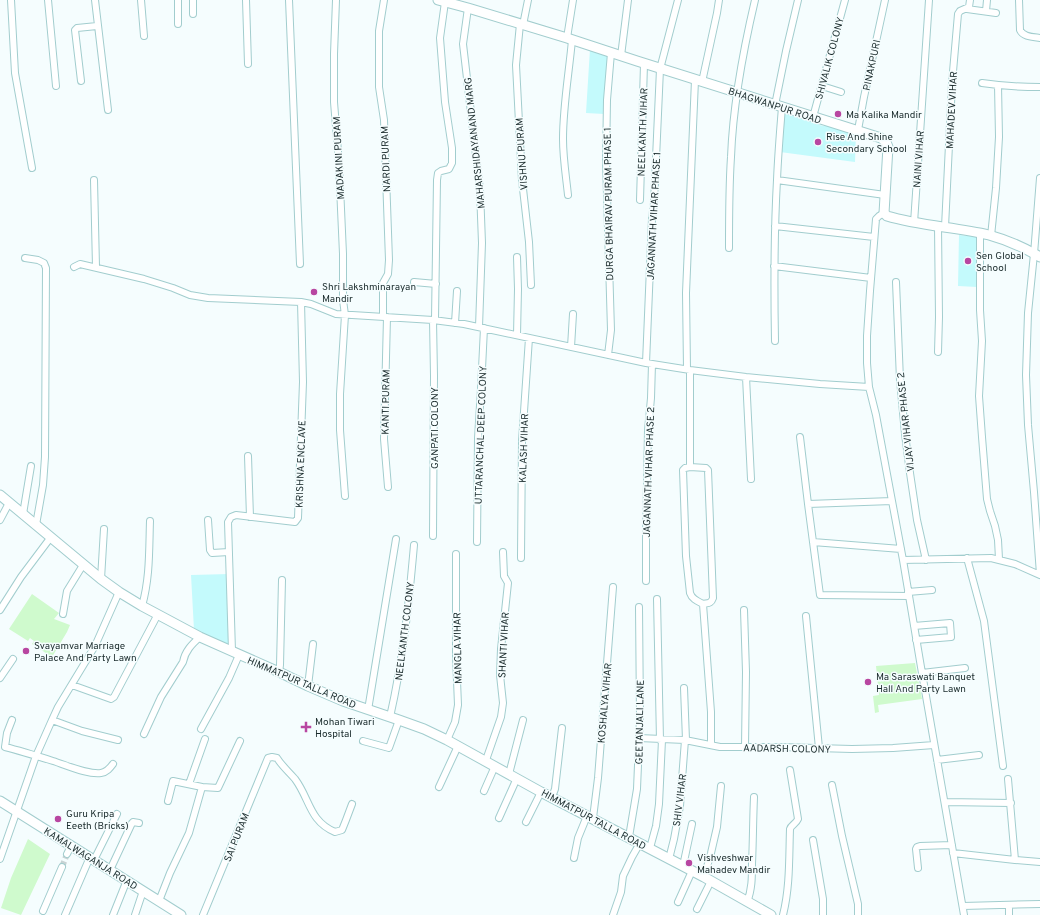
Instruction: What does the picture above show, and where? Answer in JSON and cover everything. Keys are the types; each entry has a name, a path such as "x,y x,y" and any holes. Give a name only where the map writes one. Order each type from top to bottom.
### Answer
{"street":[{"path":"11,0 15,73 32,168"},
{"path":"48,0 56,86"},
{"path":"95,0 108,110"},
{"path":"141,0 144,36"},
{"path":"178,0 178,24"},
{"path":"193,0 194,14"},
{"path":"246,0 248,64"},
{"path":"289,0 300,264"},
{"name":"MADAKINI PURAM","path":"336,0 334,102 339,164 343,300 346,315 340,394 340,430 345,496"},
{"name":"NARDI PURAM","path":"384,0 379,31 378,80 384,120 389,260 388,274 383,283 385,317"},
{"name":"VISHNU PURAM","path":"528,0 521,24 516,57 516,73 522,180 529,242 531,285"},
{"path":"568,195 563,140 573,0"},
{"path":"621,56 628,0"},
{"name":"JAGANNATH VIHAR PHASE 1","path":"649,363 652,219 660,69 678,0"},
{"path":"690,467 686,293 699,81 719,0"},
{"path":"729,248 731,156 738,92 755,0"},
{"path":"775,341 774,266 778,106 786,51 798,0"},
{"name":"SHIVALIK COLONY","path":"813,117 845,0"},
{"name":"PINAKPURI","path":"858,130 885,0"},
{"name":"NAINI VIHAR","path":"914,222 929,0"},
{"name":"MAHADEV VIHAR","path":"938,352 941,227 958,14 967,9 970,5 970,0"},
{"path":"986,11 987,0"},
{"path":"1020,0 1021,33 1040,38"},
{"name":"BHAGWANPUR ROAD","path":"448,1 881,138 886,142 888,147 884,214"},
{"name":"GANPATI COLONY","path":"432,536 437,180 438,173 449,169 452,163 452,148 445,102 440,38 448,1"},
{"name":"MAHARSHIDAYANAND MARG","path":"468,8 463,44 480,190 482,243 481,328"},
{"path":"967,9 996,13"},
{"path":"81,81 75,30 77,28 97,26"},
{"name":"DURGA BHAIRAV PURAM PHASE 1","path":"608,355 611,330 606,161 607,100 611,53"},
{"name":"NEELKANTH VIHAR","path":"640,200 644,64"},
{"path":"982,83 1018,87 1040,86"},
{"path":"991,236 999,137 998,85"},
{"path":"822,86 841,92"},
{"path":"903,560 991,558 1015,564 1040,574 1028,425 1026,375 1028,313 1037,256 1040,178"},
{"path":"94,180 96,267"},
{"path":"777,180 885,195"},
{"path":"964,915 903,560 876,415 869,387 867,336 876,219 884,214 891,218 980,233 1007,241 1037,256"},
{"path":"775,226 874,237"},
{"path":"980,233 980,310 982,341 979,396 987,499 998,540 999,560"},
{"path":"517,257 517,336"},
{"path":"25,258 38,260 44,263 46,268 45,457 43,485 36,525"},
{"path":"74,267 80,264 96,267 144,279 173,288 190,296 301,302 311,304 336,314 434,320 455,323 608,355 688,369 746,377 869,387"},
{"path":"774,266 871,278"},
{"path":"414,282 436,284"},
{"name":"VIJAY VIHAR PHASE 2","path":"896,282 900,380 906,442 917,520 926,560"},
{"path":"455,323 457,291"},
{"name":"KRISHNA ENCLAVE","path":"236,653 228,522 231,517 236,516 295,522 298,518 303,382 301,302"},
{"path":"571,347 573,314"},
{"name":"KANTI PURAM","path":"385,317 384,438 388,487"},
{"name":"UTTARANCHAL DEEP COLONY","path":"477,542 481,328"},
{"name":"KALASH VIHAR","path":"521,558 522,441 529,338"},
{"name":"JAGANNATH VIHAR PHASE 2","path":"646,581 647,460 651,398 649,363"},
{"path":"746,377 752,479"},
{"path":"800,437 820,595 908,594 932,590"},
{"path":"248,456 250,517"},
{"path":"23,514 31,466"},
{"path":"690,467 706,468 708,470 713,598 712,602 703,604 691,596 686,556 683,470 690,467"},
{"name":"HIMMATPUR TALLA ROAD","path":"0,495 100,579 142,606 200,637 343,702 424,729 447,740 486,760 541,792 650,848 771,915"},
{"path":"808,504 892,501"},
{"path":"0,520 9,502"},
{"path":"208,520 210,550 212,554 229,552"},
{"path":"142,606 148,576 150,521"},
{"path":"100,579 104,529"},
{"path":"0,610 21,577 51,537"},
{"path":"368,710 396,539"},
{"path":"813,542 901,549"},
{"name":"NEELKANTH COLONY","path":"390,717 397,685 410,592 414,545"},
{"name":"SHANTI VIHAR","path":"486,760 503,703 500,675 501,649 508,583 504,576 503,552"},
{"name":"MANGLA VIHAR","path":"447,740 455,722 458,705 456,656 456,554"},
{"path":"966,558 984,621 1003,766"},
{"path":"63,614 67,591 83,565"},
{"path":"279,672 282,580"},
{"name":"KOSHALYA VIHAR","path":"574,858 578,838 590,817 598,778 613,587"},
{"path":"0,859 36,756 52,720 58,707 98,641 119,592"},
{"path":"650,848 656,826 659,804 661,740 656,599"},
{"path":"703,604 711,712 711,745"},
{"name":"GEETANJALI LANE","path":"629,837 637,788 640,717 639,607"},
{"path":"744,610 746,672 745,747"},
{"path":"72,685 111,698 114,697 158,614"},
{"path":"806,616 819,748"},
{"path":"914,626 950,622 951,637 916,640"},
{"path":"144,734 161,697 188,649 200,637"},
{"path":"308,686 313,644"},
{"path":"201,729 229,678 236,653"},
{"path":"0,678 13,659"},
{"path":"922,673 965,668"},
{"name":"SHIV VIHAR","path":"669,859 680,806 685,740 684,688"},
{"path":"12,720 7,734 5,747 68,767 98,773 104,773 109,770 113,764"},
{"path":"52,720 82,731 118,740"},
{"path":"364,741 389,748 399,720"},
{"path":"499,818 513,776 523,720"},
{"path":"552,797 555,789 562,728"},
{"name":"AADARSH COLONY","path":"639,738 685,740 720,747 852,749 934,745"},
{"path":"189,784 205,740"},
{"path":"168,801 173,781 202,787 218,788 240,741"},
{"path":"439,787 458,746"},
{"path":"937,760 979,755"},
{"name":"SAI PURAM","path":"203,915 268,758 277,758 295,779 309,807 318,820 327,828 335,832 342,830 352,804"},
{"path":"484,791 495,766"},
{"path":"783,915 788,883 790,827 798,819 790,770"},
{"path":"1008,779 1015,860"},
{"path":"832,785 858,904 858,915"},
{"path":"697,909 707,879 717,827 721,786"},
{"path":"159,901 170,873 189,833 202,787"},
{"path":"526,822 541,792"},
{"path":"747,902 750,895 751,883 754,798"},
{"name":"KAMALWAGANJA ROAD","path":"0,801 69,850 92,859 181,915"},
{"path":"945,802 1011,803"},
{"path":"65,915 92,859 117,814"},
{"path":"110,870 132,823 139,823"},
{"path":"683,866 692,824"},
{"path":"812,840 823,899 823,915"},
{"path":"613,915 621,892 624,876 640,843"},
{"path":"918,868 917,847 952,845"},
{"path":"953,853 1040,862"},
{"path":"43,911 62,867"},
{"path":"678,902 692,871"},
{"path":"114,915 127,880"},
{"path":"135,915 143,891"},
{"path":"963,906 1040,904"},
{"path":"1009,905 1009,915"}],"shaded area":[{"path":"590,49 608,55 604,114 586,113"},
{"name":"Rise And Shine Secondary School","path":"783,112 819,123 819,125 826,125 856,133 855,162 780,152"},
{"name":"Sen Global School","path":"959,235 978,237 977,287 958,286"},
{"path":"229,574 229,646 194,630 191,575"}],"green space":[{"path":"32,594 59,613 54,619 70,625 52,657 32,644 34,641 30,638 28,641 9,629"},
{"path":"915,663 922,699 878,705 879,712 875,713 873,696 879,695 876,666"},
{"path":"28,839 50,854 21,915 1,908 11,878"}],"tunnel":[{"path":"62,867 67,854"}],"place":[{"name":"Ma Kalika Mandir","path":"838,114"},
{"name":"Rise And Shine Secondary School","path":"818,142"},
{"name":"Sen Global School","path":"968,261"},
{"name":"Shri Lakshminarayan Mandir","path":"314,292"},
{"name":"Svayamvar Marriage Palace And Party Lawn","path":"26,651"},
{"name":"Ma Saraswati Banquet Hall And Party Lawn","path":"868,682"},
{"name":"Mohan Tiwari Hospital","path":"306,727"},
{"name":"Guru Kripa Eeeth (Bricks)","path":"58,819"},
{"name":"Vishveshwar Mahadev Mandir","path":"689,863"}]}
